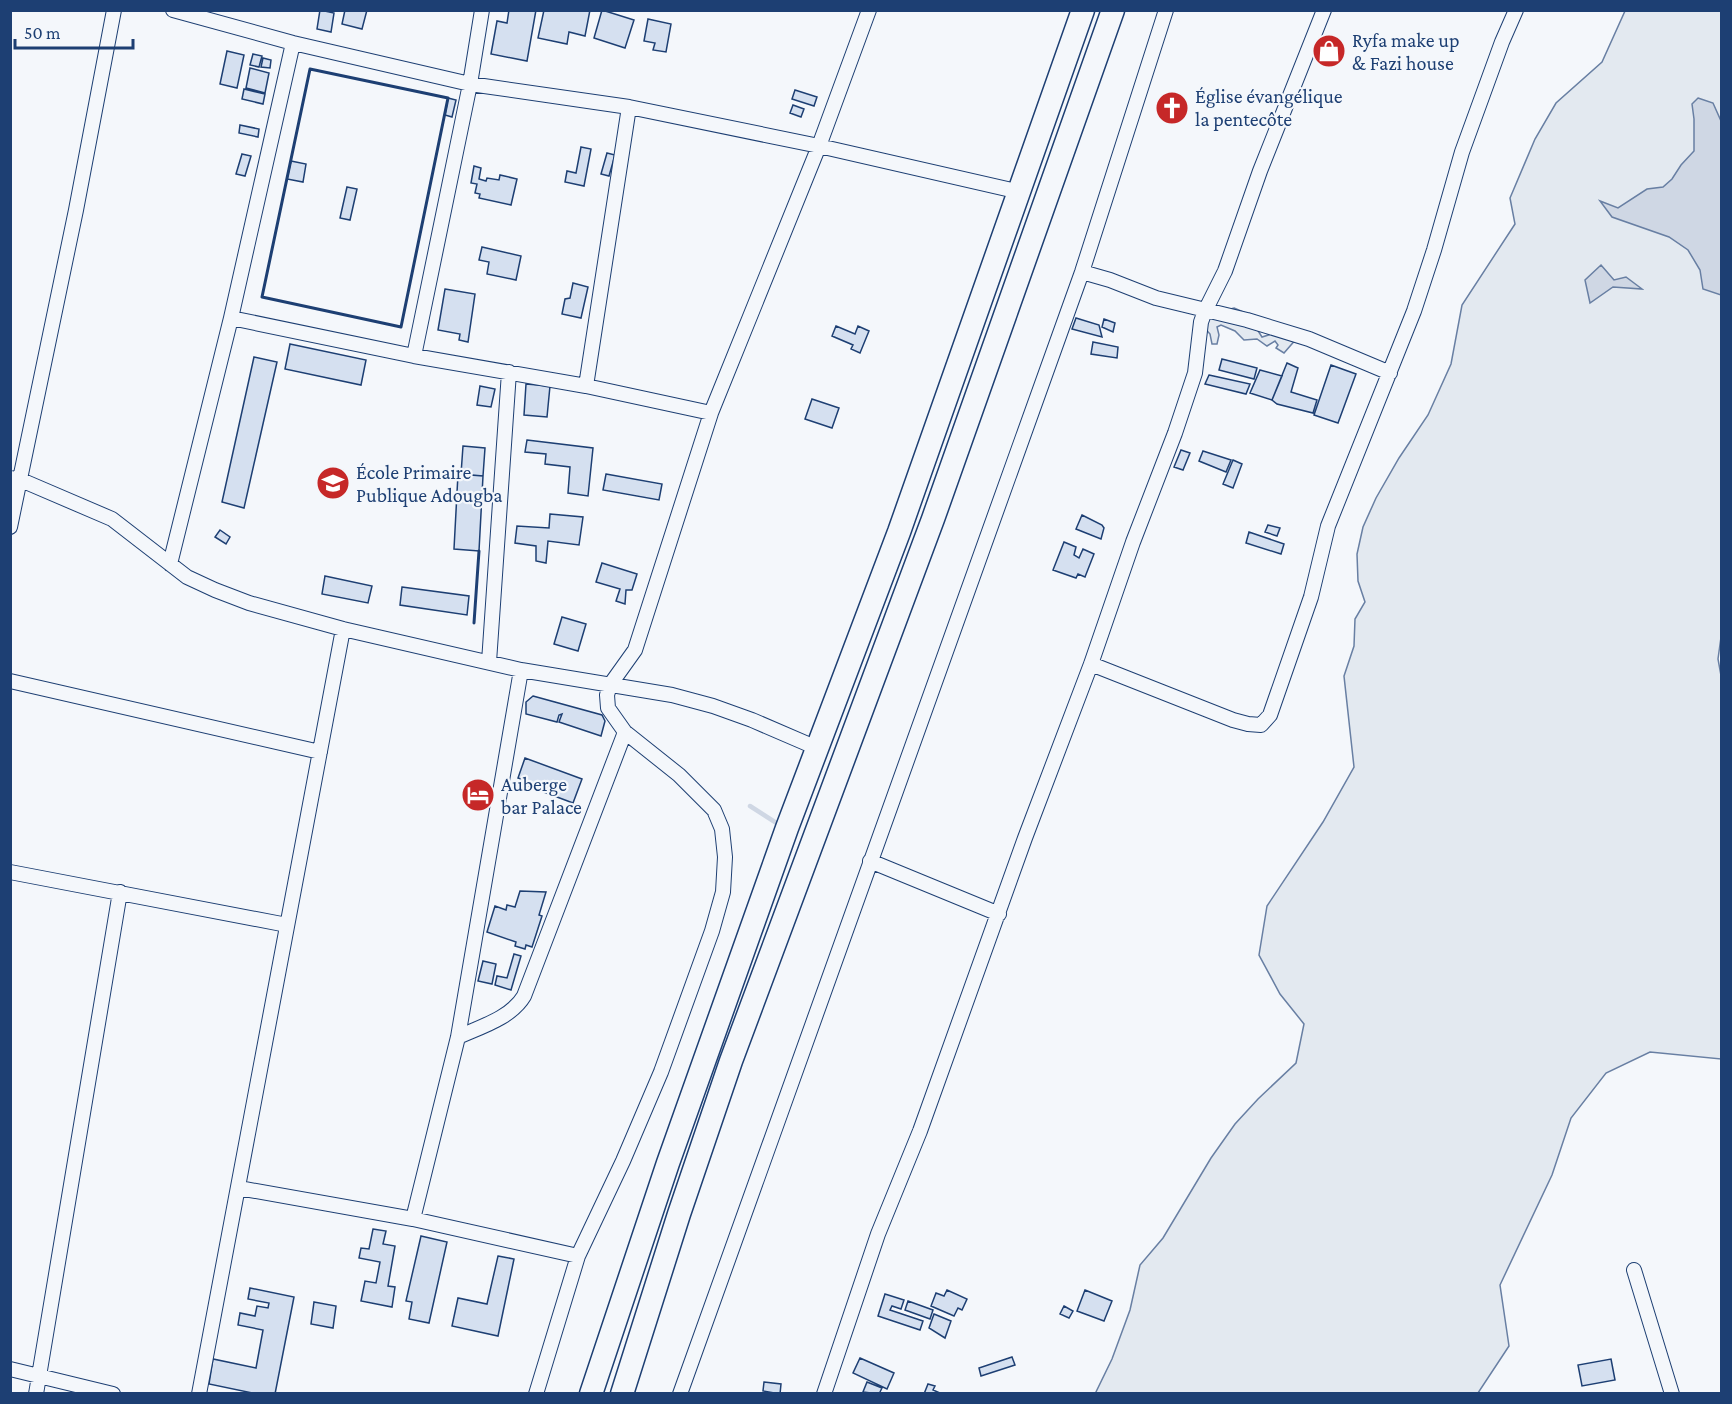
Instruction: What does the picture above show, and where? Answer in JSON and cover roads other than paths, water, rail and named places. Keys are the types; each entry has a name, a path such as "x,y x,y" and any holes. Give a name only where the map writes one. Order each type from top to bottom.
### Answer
{"main road":[{"path":"591,1394 668,1163 817,748 899,532 1083,10"},
{"path":"622,1394 679,1214 731,1062 933,519 1113,10"}],"street":[{"path":"10,527 16,479 114,10"},
{"path":"173,10 293,44 471,84 629,107 819,146 1020,192"},
{"path":"414,356 471,84 482,10"},
{"path":"536,1394 578,1256 623,1161 661,1072 712,931 723,892 725,857 722,829 714,810 679,775 625,732 608,708 607,695 610,685 635,650 711,413 819,146 869,10"},
{"path":"680,1394 1082,272 1166,10"},
{"path":"824,1394 878,1234 920,1131 1025,838 1091,664 1133,542 1182,413 1195,373 1201,322 1225,272 1266,153 1324,10"},
{"path":"1091,664 1233,720 1248,724 1261,724 1270,715 1311,597 1328,526 1390,374 1434,250 1462,152 1516,10"},
{"path":"170,564 231,318 293,44"},
{"path":"586,386 629,107"},
{"path":"1082,272 1156,298 1247,320 1309,339 1390,374"},
{"path":"231,318 414,356 586,386 711,413"},
{"path":"489,662 509,372"},
{"path":"16,479 112,519 187,577 249,603 343,629 522,670 672,695 752,720 817,748"},
{"path":"199,1394 343,629"},
{"path":"413,1219 458,1037 522,670"},
{"path":"10,681 320,752"},
{"path":"458,1037 507,1014 518,1006 524,996 625,732"},
{"path":"870,861 999,914"},
{"path":"10,872 287,925"},
{"path":"36,1394 120,892"},
{"path":"239,1188 413,1219 578,1256"},
{"path":"1634,1270 1672,1394"},
{"path":"10,1369 113,1394"}],"waterway":[{"path":"750,806 778,824"}],"place":[{"name":"Ryfa make up & Fazi house","path":"1329,51"},
{"name":"Église évangélique la pentecôte","path":"1172,108"},
{"name":"École Primaire Publique Adougba","path":"333,483"},
{"name":"Auberge bar Palace","path":"478,795"}]}
